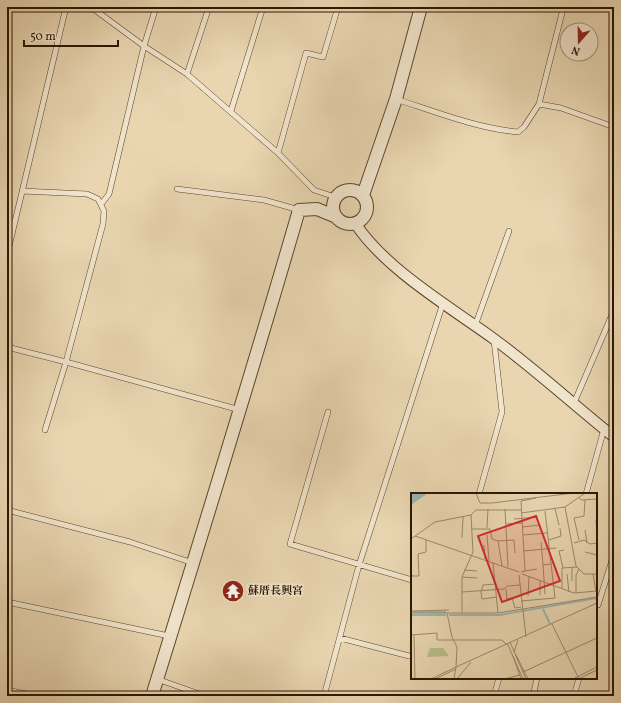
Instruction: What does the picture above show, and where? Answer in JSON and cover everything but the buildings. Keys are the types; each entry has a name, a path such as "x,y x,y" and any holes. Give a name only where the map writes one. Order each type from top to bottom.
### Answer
{"street":[{"path":"363,195 396,99 421,7"},
{"path":"152,696 169,636 194,563 241,410 300,210 317,208 334,216 343,223 355,223 364,217 366,211 366,200 363,195 354,190 348,189 338,193 332,206 334,216"},
{"path":"355,223 363,236 383,256 443,304 494,340 574,403 614,437"}],"lane":[{"path":"7,255 66,7"},
{"path":"91,7 144,46 187,74 278,153 314,190 335,197"},
{"path":"102,203 109,194 144,46 156,7"},
{"path":"187,74 209,7"},
{"path":"230,112 263,7"},
{"path":"278,153 306,52 323,57 338,7"},
{"path":"396,99 449,117 500,130 518,132 524,127 539,104 564,9 551,7"},
{"path":"539,104 561,108 614,127"},
{"path":"177,189 264,200 300,210"},
{"path":"22,191 87,194 98,199 102,203 104,211 104,224 66,362 45,430"},
{"path":"614,214 614,243"},
{"path":"7,222 14,223"},
{"path":"474,326 509,231"},
{"path":"324,696 359,565 443,304"},
{"path":"574,403 614,310"},
{"path":"479,493 502,412 494,340"},
{"path":"7,347 241,410"},
{"path":"328,412 290,544 411,580"},
{"path":"586,493 604,429"},
{"path":"7,510 130,542 194,563"},
{"path":"598,605 614,554"},
{"path":"7,602 169,636"},
{"path":"340,638 409,656"},
{"path":"158,679 205,696"},
{"path":"494,696 499,679"},
{"path":"534,692 537,679"},
{"path":"574,696 579,679"},
{"path":"7,690 36,696"}],"place":[{"name":"蘇厝長興宮","path":"233,591"}]}
